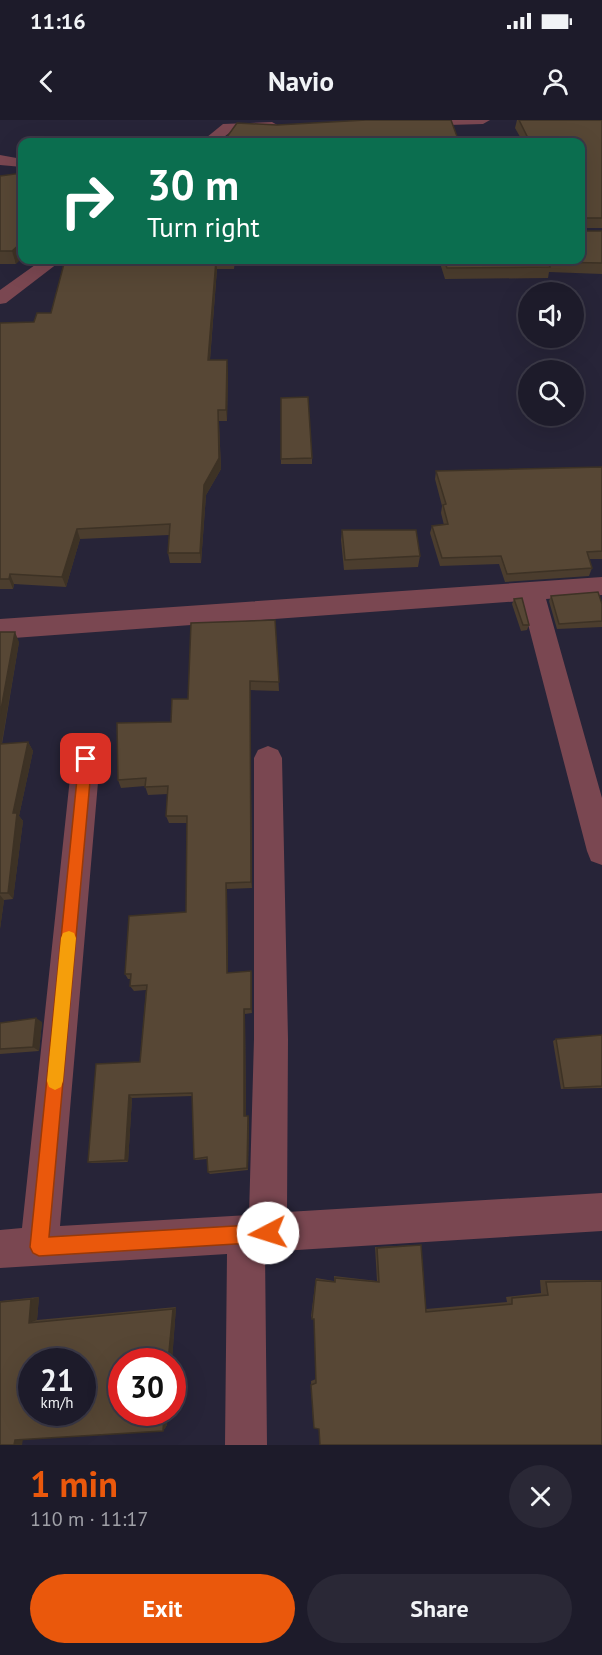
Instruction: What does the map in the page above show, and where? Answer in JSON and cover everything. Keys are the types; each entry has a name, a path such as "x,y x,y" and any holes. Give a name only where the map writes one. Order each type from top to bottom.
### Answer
{"street":[{"path":"402,122 483,120"},
{"path":"213,138 228,127 286,125"},
{"path":"0,160 18,162"},
{"path":"0,299 47,264"},
{"path":"0,629 602,586"},
{"path":"531,590 602,851"},
{"path":"39,1247 86,759"},
{"path":"246,1445 257,1234 271,1039 268,759"},
{"path":"0,1249 602,1212"}],"building":[{"path":"366,120 451,120 458,138 226,138 237,123 277,125"},
{"path":"519,120 602,120 602,218 585,218 585,138 528,138"},
{"path":"18,174 18,246 12,251 0,251 0,176"},
{"path":"585,231 602,231 602,263 585,263"},
{"path":"64,264 216,264 208,360 227,360 226,410 218,410 219,458 204,485 200,553 168,553 170,524 77,529 62,577 10,574 9,579 0,579 0,323 34,322 37,313 51,313"},
{"path":"446,264 549,264 550,267 447,268"},
{"path":"308,397 312,458 281,459 281,398"},
{"path":"602,467 602,551 587,552 592,568 507,574 501,556 442,558 432,526 448,524 443,505 446,504 436,471"},
{"path":"342,530 416,530 420,556 345,560"},
{"path":"598,592 602,604 602,621 559,624 551,596"},
{"path":"522,598 529,625 523,625 514,599"},
{"path":"275,620 279,682 250,681 251,882 226,883 227,973 251,971 251,1009 244,1009 244,1116 248,1116 247,1168 208,1172 207,1157 194,1159 192,1093 129,1095 125,1160 88,1162 96,1064 140,1062 147,985 130,986 131,974 125,974 129,916 186,912 187,816 166,816 168,786 145,787 146,778 118,780 117,723 171,722 172,699 188,699 191,623"},
{"path":"0,632 15,632 0,715"},
{"path":"28,742 13,813 17,813 8,893 0,893 0,744"},
{"path":"36,1018 33,1047 0,1049 0,1023"},
{"path":"602,1035 602,1086 564,1088 556,1039"},
{"path":"421,1245 426,1312 512,1304 512,1298 548,1295 546,1282 602,1281 602,1445 320,1445 319,1429 314,1428 311,1385 316,1383 314,1319 312,1319 316,1280 335,1282 335,1278 379,1282 377,1248"},
{"path":"31,1299 29,1323 173,1309 169,1348 108,1348 108,1426 163,1426 163,1431 15,1440 14,1445 0,1445 0,1302"}],"slow traffic":[{"path":"55,1081 69,938"}],"route":[{"path":"86,759 39,1247 268,1233"}]}
